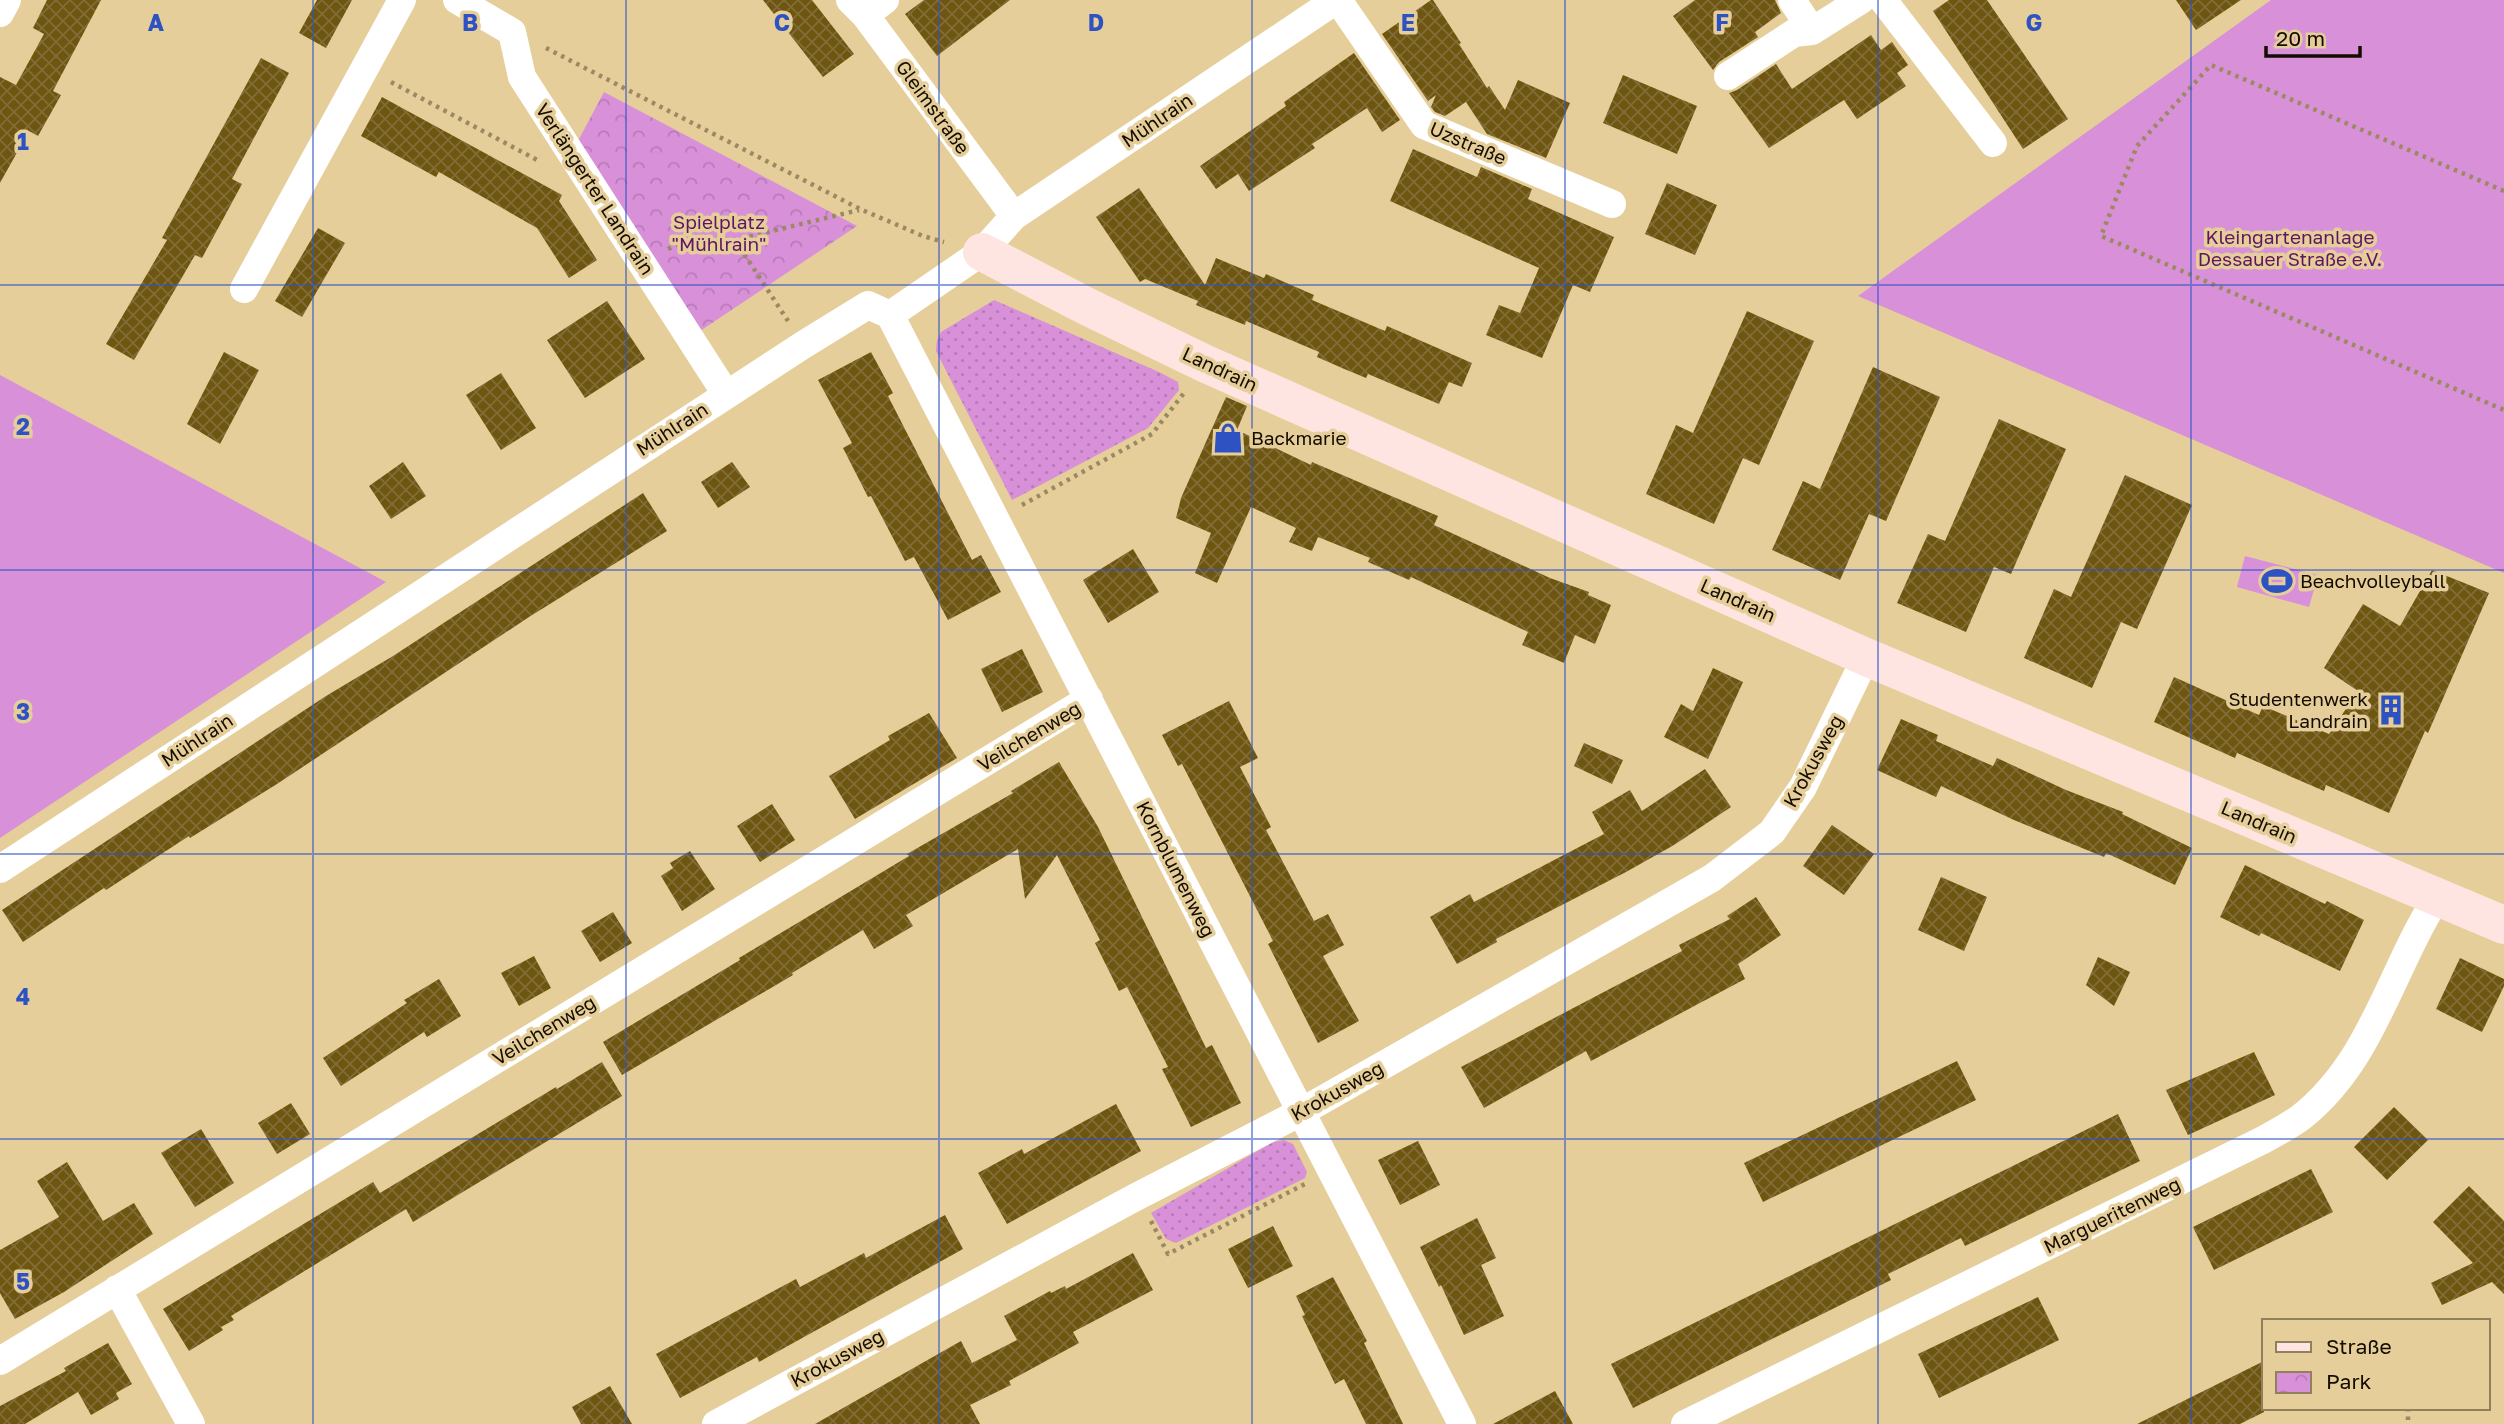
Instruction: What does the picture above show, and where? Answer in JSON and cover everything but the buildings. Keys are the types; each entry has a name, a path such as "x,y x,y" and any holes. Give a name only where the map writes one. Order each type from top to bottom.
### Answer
{"street":[{"path":"0,13 7,0"},
{"path":"244,289 402,0"},
{"path":"457,0 512,32"},
{"name":"Uzstraße","path":"1337,0 1424,125 1612,204"},
{"name":"Mühlrain","path":"0,869 803,345 869,305 890,315 982,252 1014,216 1337,0"},
{"path":"1792,0 1812,31"},
{"path":"1728,76 1794,33 1812,31 1861,0"},
{"path":"1883,0 1993,143"},
{"name":"Gleimstraße","path":"867,5 1014,216"},
{"name":"Verlängerter Landrain","path":"512,32 522,76 726,394"},
{"name":"Landrain","path":"982,252 1206,364 1866,657 2504,925"},
{"name":"Kornblumenweg","path":"890,315 1462,1424"},
{"name":"Krokusweg","path":"716,1424 1137,1196 1301,1112 1712,878 1772,832 1803,787 1866,657"},
{"name":"Veilchenweg","path":"0,1361 1089,699"},
{"name":"Margueritenweg","path":"1685,1424 2263,1140 2299,1119 2335,1084 2361,1049 2383,1008 2420,925 2438,896"},
{"path":"117,1290 191,1424"}],"path":[{"path":"512,32 860,209 923,236 982,252"},
{"path":"2504,191 2211,65 2137,146 2101,236 2504,410"},
{"path":"365,68 542,162"},
{"path":"642,263 692,237 735,240 860,209"},
{"path":"735,240 803,345"},
{"path":"995,520 1152,434 1206,364"},
{"path":"1137,1196 1168,1254 1331,1171"}],"green space":[{"name":"Kleingartenanlage Dessauer Straße e.V.","path":"2271,0 2504,0 2504,573 1858,296"},
{"name":"Spielplatz \"Mühlrain\"","path":"604,92 857,226 697,333 578,141"},
{"path":"994,300 1159,372 1178,382 1179,390 1148,428 1012,500 936,351 941,332"},
{"path":"0,375 386,582 0,838"},
{"name":"Beachvolleyball","path":"2245,556 2318,575 2309,607 2237,587"},
{"path":"1284,1140 1293,1144 1307,1172 1305,1178 1176,1243 1166,1239 1151,1213 1273,1142"}],"place":[{"name":"Backmarie","path":"1228,438"},
{"name":"Beachvolleyball","path":"2277,581"},
{"name":"Studentenwerk Landrain","path":"2391,710"}]}
